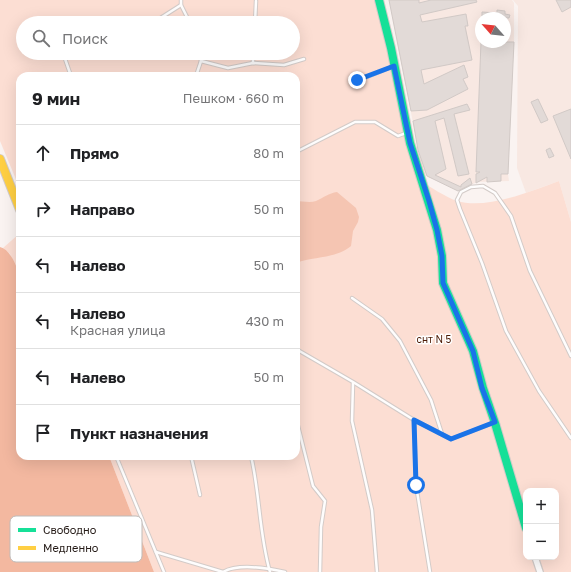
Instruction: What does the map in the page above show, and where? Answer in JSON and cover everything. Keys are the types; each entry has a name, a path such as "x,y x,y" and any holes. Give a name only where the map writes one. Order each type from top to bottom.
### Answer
{"street":[{"path":"379,0 410,143 437,230 442,256 443,283 473,351 482,388 495,422 500,445 525,524"},
{"path":"0,159 16,200"},
{"path":"536,560 540,572"}],"lane":[{"path":"181,0 181,5 186,16"},
{"path":"255,16 256,1"},
{"path":"164,16 181,5"},
{"path":"197,72 201,62 228,68 253,63 284,65 304,59"},
{"path":"65,60 69,72"},
{"path":"357,80 394,66"},
{"path":"300,150 355,122 375,122 398,136 408,133"},
{"path":"571,356 530,272 511,216 495,193 483,186 471,187 461,192 457,200 460,210 482,263 506,331 539,391 571,438"},
{"path":"352,298 382,319 400,341 431,400 442,435"},
{"path":"300,351 414,420 451,439 495,422"},
{"path":"353,382 352,421 372,510 376,572"},
{"path":"414,420 416,485 430,572"},
{"path":"300,434 313,486 325,501 321,527 320,572"},
{"path":"118,460 141,516"},
{"path":"192,460 200,495"},
{"path":"251,460 254,469 263,540 270,570"},
{"path":"142,518 164,572"},
{"path":"156,552 223,572 233,567 285,572"}],"shaded area":[{"path":"389,0 512,0 514,3 509,181 477,182 458,191 423,174"},
{"path":"513,0 571,0 571,222 559,181 526,193 517,168 518,6"},
{"path":"337,192 356,208 359,217 353,231 351,246 332,255 300,262 300,201 314,202 331,193"},
{"path":"0,247 7,251 16,265 16,460 111,460 132,516 10,516 10,562 142,562 142,541 154,572 0,572"}],"green space":[{"name":"снт N 5","path":"0,0 376,0 419,180 438,192 457,201 469,203 482,203 509,198 559,181 571,222 571,572 154,572 142,541 142,516 132,516 111,460 300,460 300,72 16,72 16,179 0,141"},
{"path":"16,237 16,267 10,254 3,248"}],"building":[{"path":"389,0 419,0 419,3 431,0 476,0 477,2 420,15 422,22 466,14 468,26 465,26 472,60 421,70 424,84 464,65 468,77 463,79 468,89 427,110 411,111"},
{"path":"556,0 571,0 571,7 562,12"},
{"path":"497,10 505,11 505,12 497,12"},
{"path":"511,42 514,42 508,174 501,174 501,181 487,182 487,177 476,183 476,174 480,172 476,172 481,48 511,48"},
{"path":"538,99 548,120 541,123 531,102"},
{"path":"467,104 470,110 454,114 469,174 458,176 444,118 435,121 446,169 435,175 461,187 461,185 470,178 472,184 458,191 427,176 418,150 413,121"},
{"path":"571,109 571,159 553,116"},
{"path":"550,148 554,156 549,158 546,150"}],"traffic: fast":[{"path":"379,0 391,48 410,143 437,230 442,256 443,283 473,351 525,524"}],"traffic: slow":[{"path":"0,159 16,200"}],"route":[{"path":"357,80 394,66 410,143 437,230 442,256 443,283 473,351 482,388 495,422 451,439 414,420 416,485"}]}
